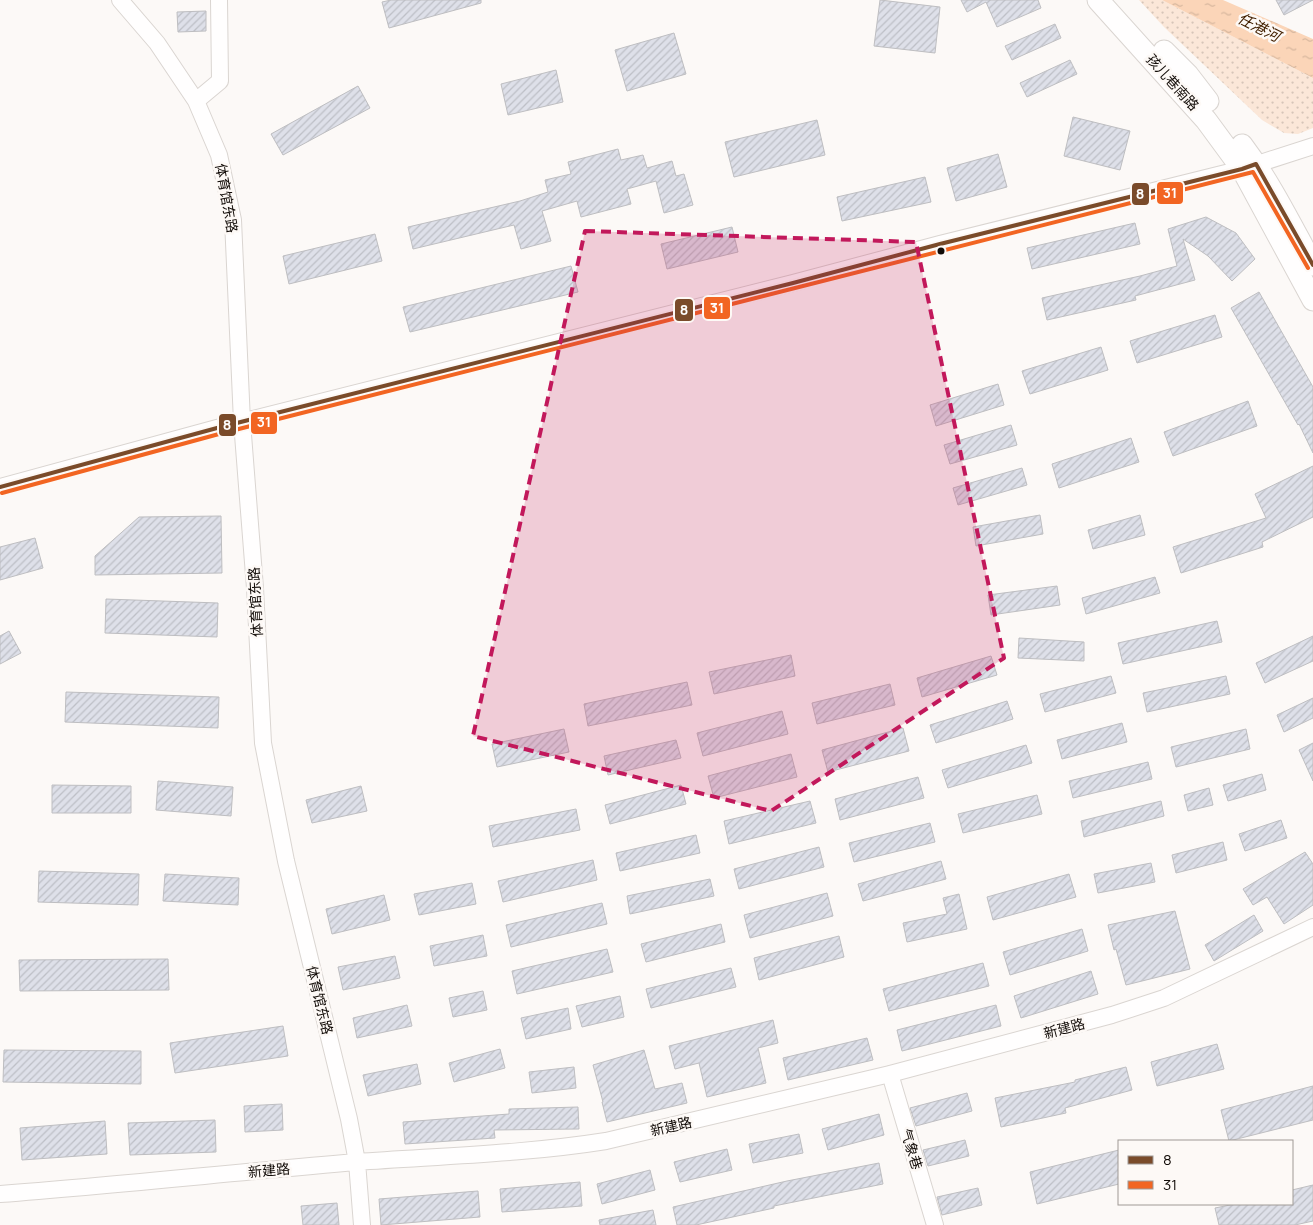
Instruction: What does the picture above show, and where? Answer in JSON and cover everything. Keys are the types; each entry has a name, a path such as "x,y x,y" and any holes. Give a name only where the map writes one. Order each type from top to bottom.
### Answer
{"main road":[{"name":"孩儿巷南路","path":"1098,0 1249,166"},
{"name":"孩儿巷南路","path":"1113,0 1188,75 1249,166"},
{"path":"1249,166 1313,266"},
{"path":"1249,166 1313,300"}],"street":[{"name":"体育馆东路","path":"120,0 157,42 196,101 219,155 233,220 242,422 255,588 263,743 286,862 349,1119 357,1162 362,1225"},
{"path":"196,101 220,81 218,0"},
{"path":"0,487 218,428 1249,166 1313,146"},
{"name":"新建路","path":"0,1194 357,1162 567,1147 606,1141 890,1074 1112,1015 1164,998 1313,927"},
{"name":"气象巷","path":"890,1074 934,1222"}],"highlighted area":[{"path":"585,231 916,242 1004,658 771,811 473,736"}],"shaded area":[{"path":"1139,0 1162,0 1313,78 1313,128 1298,134 1284,133 1262,120 1164,27"}],"water":[{"name":"任港河","path":"1162,0 1223,0 1313,39 1313,78"}],"building":[{"path":"391,0 481,0 481,3 389,28 382,2"},
{"path":"880,0 940,7 935,53 874,46"},
{"path":"961,0 1038,0 1041,8 997,27 986,2 967,12"},
{"path":"1276,0 1313,0 1284,15"},
{"path":"206,11 206,31 178,32 177,12"},
{"path":"1055,24 1061,38 1012,60 1005,46"},
{"path":"674,33 686,74 627,91 615,50"},
{"path":"1070,60 1077,74 1027,97 1020,83"},
{"path":"556,70 563,102 508,115 501,84"},
{"path":"358,86 370,108 283,155 271,134"},
{"path":"1073,117 1130,131 1120,170 1064,156"},
{"path":"817,120 825,155 734,177 725,142"},
{"path":"618,149 621,160 643,155 647,168 672,161 676,176 684,174 693,205 664,213 656,181 627,189 631,204 581,217 577,201 542,211 551,241 521,249 514,225 413,249 408,227 520,201 548,192 545,180 571,174 568,162"},
{"path":"998,154 1007,187 956,201 947,168"},
{"path":"925,177 931,202 842,221 837,197"},
{"path":"1206,217 1236,233 1255,259 1232,281 1208,256 1183,239 1195,280 1135,296 1136,300 1047,320 1042,298 1177,266 1168,229"},
{"path":"1135,223 1140,244 1032,269 1027,248"},
{"path":"732,227 738,252 667,269 661,244"},
{"path":"375,234 382,261 289,284 283,256"},
{"path":"571,266 578,292 410,332 403,307"},
{"path":"1259,292 1313,387 1313,453 1299,424 1231,308"},
{"path":"1215,315 1222,337 1137,363 1130,341"},
{"path":"1101,347 1108,370 1030,394 1022,371"},
{"path":"998,384 1004,405 936,426 930,405"},
{"path":"1248,401 1257,426 1173,456 1164,432"},
{"path":"1011,425 1017,445 950,464 944,445"},
{"path":"1131,438 1139,462 1059,488 1052,464"},
{"path":"1313,466 1313,517 1262,542 1263,547 1181,573 1173,547 1266,518 1255,494"},
{"path":"1022,468 1027,485 958,505 953,488"},
{"path":"1040,515 1043,534 976,546 973,527"},
{"path":"1140,515 1145,535 1093,549 1088,530"},
{"path":"221,516 222,573 95,575 95,556 139,517"},
{"path":"35,538 43,568 0,580 0,547"},
{"path":"1155,577 1160,593 1086,614 1082,598"},
{"path":"1057,586 1060,605 991,615 988,595"},
{"path":"106,599 218,603 217,637 105,633"},
{"path":"1217,621 1222,642 1123,664 1118,643"},
{"path":"9,631 21,653 0,664 0,636"},
{"path":"1313,636 1313,661 1265,683 1256,663"},
{"path":"1019,638 1084,642 1084,661 1018,658"},
{"path":"791,655 795,676 714,694 709,672"},
{"path":"991,656 997,675 922,697 917,678"},
{"path":"1111,676 1116,693 1045,712 1040,694"},
{"path":"1226,676 1230,694 1147,712 1143,693"},
{"path":"687,682 692,705 588,726 584,704"},
{"path":"890,684 895,705 817,724 812,703"},
{"path":"66,692 219,697 218,728 65,722"},
{"path":"1313,698 1313,718 1284,732 1277,715"},
{"path":"1007,701 1013,719 936,743 930,725"},
{"path":"782,711 788,734 703,756 697,733"},
{"path":"1122,723 1127,742 1062,759 1057,740"},
{"path":"903,728 909,751 828,772 822,750"},
{"path":"564,729 569,752 497,767 492,744"},
{"path":"1246,729 1250,749 1176,767 1171,747"},
{"path":"676,740 681,758 608,775 604,756"},
{"path":"1313,743 1313,781 1299,750"},
{"path":"1026,745 1032,763 948,788 942,770"},
{"path":"791,754 797,777 714,798 708,776"},
{"path":"1148,762 1152,779 1073,798 1069,781"},
{"path":"1262,774 1266,790 1228,801 1223,785"},
{"path":"918,777 924,798 840,820 835,799"},
{"path":"158,781 233,787 231,816 156,810"},
{"path":"52,785 131,786 131,813 52,813"},
{"path":"681,785 686,804 610,824 605,805"},
{"path":"361,786 367,811 312,823 306,800"},
{"path":"1209,788 1213,805 1188,811 1184,795"},
{"path":"1037,795 1042,814 963,833 958,814"},
{"path":"810,801 816,823 729,844 724,821"},
{"path":"1161,801 1164,816 1084,837 1081,821"},
{"path":"576,809 580,830 493,847 489,826"},
{"path":"1281,820 1287,838 1245,851 1239,834"},
{"path":"930,823 935,842 854,862 849,843"},
{"path":"696,835 700,853 620,871 616,853"},
{"path":"1223,842 1227,860 1176,873 1172,855"},
{"path":"819,847 824,867 739,889 734,869"},
{"path":"1305,852 1313,864 1313,905 1284,924 1267,897 1253,905 1243,889"},
{"path":"593,860 597,880 503,902 498,881"},
{"path":"941,861 946,879 863,901 858,884"},
{"path":"1151,863 1155,882 1098,893 1094,874"},
{"path":"39,871 139,874 138,905 38,902"},
{"path":"165,874 239,878 238,905 163,901"},
{"path":"1069,874 1076,897 993,920 987,897"},
{"path":"710,879 714,896 630,914 627,896"},
{"path":"472,883 476,904 419,915 414,894"},
{"path":"827,893 833,916 750,938 744,915"},
{"path":"959,894 967,929 907,942 903,923 947,914 943,898"},
{"path":"384,895 390,920 332,934 326,909"},
{"path":"602,903 607,924 511,947 506,925"},
{"path":"1175,911 1190,969 1126,985 1108,925"},
{"path":"1254,915 1263,931 1214,961 1205,945"},
{"path":"721,924 725,942 646,962 641,944"},
{"path":"1082,929 1088,951 1010,975 1003,952"},
{"path":"483,935 487,956 434,966 430,946"},
{"path":"839,936 844,957 759,980 754,958"},
{"path":"607,949 613,972 517,994 512,971"},
{"path":"395,956 400,978 343,990 338,967"},
{"path":"168,959 169,990 20,991 19,960"},
{"path":"983,963 989,986 889,1011 883,989"},
{"path":"731,968 736,987 651,1008 646,989"},
{"path":"1091,971 1098,994 1021,1018 1014,996"},
{"path":"483,991 487,1010 453,1017 449,998"},
{"path":"620,996 624,1017 582,1027 576,1006"},
{"path":"407,1005 412,1026 357,1038 353,1018"},
{"path":"996,1005 1001,1026 902,1051 897,1030"},
{"path":"568,1008 571,1029 526,1039 521,1018"},
{"path":"773,1020 778,1043 758,1048 766,1083 707,1097 699,1063 675,1069 669,1046"},
{"path":"283,1026 288,1056 175,1073 170,1043"},
{"path":"867,1038 873,1060 788,1080 783,1058"},
{"path":"1217,1044 1224,1069 1157,1086 1151,1062"},
{"path":"500,1049 505,1068 454,1082 449,1063"},
{"path":"4,1050 141,1051 141,1084 3,1082"},
{"path":"644,1050 655,1089 682,1083 687,1103 607,1122 593,1065"},
{"path":"417,1064 421,1084 368,1096 363,1075"},
{"path":"574,1067 576,1088 532,1093 529,1072"},
{"path":"1126,1067 1132,1090 1065,1108 1066,1113 1001,1127 995,1098 1075,1082 1075,1080"},
{"path":"1313,1086 1313,1120 1229,1140 1221,1110"},
{"path":"967,1093 972,1111 916,1126 910,1108"},
{"path":"282,1104 283,1130 245,1132 244,1106"},
{"path":"578,1107 579,1129 494,1130 495,1138 405,1144 403,1122 509,1114 509,1109"},
{"path":"879,1114 884,1135 828,1150 822,1129"},
{"path":"215,1120 216,1152 130,1155 128,1123"},
{"path":"105,1121 107,1154 22,1160 20,1128"},
{"path":"799,1134 803,1153 753,1163 749,1144"},
{"path":"965,1140 969,1156 928,1166 923,1150"},
{"path":"727,1149 732,1170 680,1182 674,1162"},
{"path":"1118,1150 1118,1184 1037,1204 1030,1172"},
{"path":"879,1163 883,1184 774,1206 774,1208 696,1225 677,1225 673,1207 787,1181"},
{"path":"650,1170 655,1190 602,1204 597,1184"},
{"path":"580,1182 582,1206 502,1212 500,1189"},
{"path":"1313,1185 1313,1221 1295,1225 1219,1225 1215,1208 1230,1205 1293,1205 1293,1190"},
{"path":"978,1188 982,1205 942,1215 937,1197"},
{"path":"478,1191 480,1217 381,1225 379,1199"},
{"path":"337,1203 339,1225 303,1225 301,1206"},
{"path":"653,1210 656,1225 600,1225 599,1220"}],"transit line":[{"name":"8","path":"0,487 217,428 1256,164 1313,265"},
{"name":"31","path":"2,493 219,434 1253,172 1308,268"}]}
